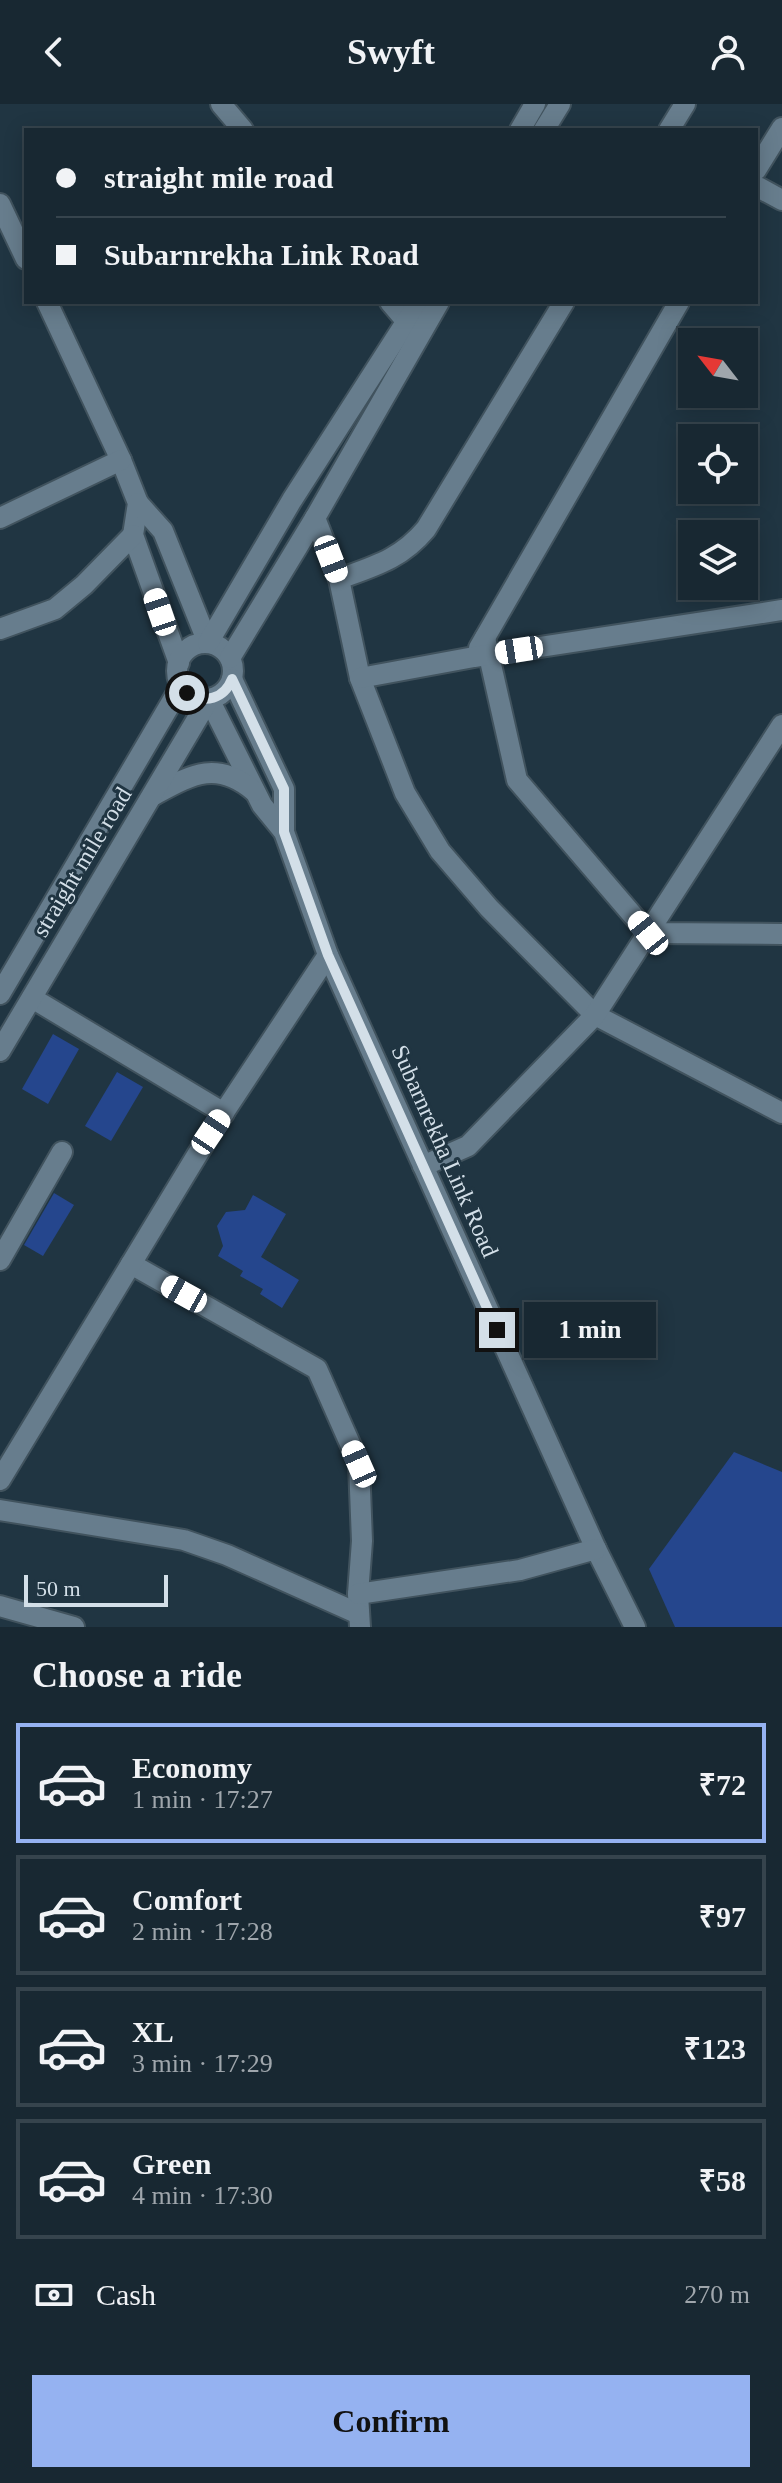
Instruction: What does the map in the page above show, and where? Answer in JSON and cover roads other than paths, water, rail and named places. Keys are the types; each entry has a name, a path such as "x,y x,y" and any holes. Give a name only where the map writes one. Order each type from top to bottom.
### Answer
{"street":[{"path":"221,104 241,128"},
{"path":"521,128 535,104"},
{"path":"545,128 560,104"},
{"path":"670,128 685,104"},
{"path":"758,167 782,128"},
{"path":"758,187 782,200"},
{"path":"0,204 24,255"},
{"path":"48,304 138,503 163,531 208,643"},
{"path":"392,304 407,322"},
{"path":"208,643 292,500 418,304"},
{"path":"438,304 315,518 339,579 360,678 405,793 440,851 489,908 595,1015 782,1113"},
{"path":"339,579 394,558 411,547 426,529 563,304"},
{"path":"678,304 483,650 517,780 648,933 782,934"},
{"path":"0,518 121,460"},
{"path":"138,503 133,535 179,663 178,678 181,686 195,698 209,699"},
{"name":"straight mile road","path":"0,1051 209,699 225,691 231,669 248,632 315,518"},
{"path":"0,629 55,609 84,585 133,535"},
{"path":"360,678 483,650 782,610"},
{"path":"179,663 191,647 208,643 221,648 284,789 284,832"},
{"name":"straight mile road","path":"0,994 181,686"},
{"name":"Subarnrekha Link Road","path":"209,699 257,794 284,832 328,955 596,1549 635,1627"},
{"path":"423,1166 468,1146 595,1015 782,725"},
{"path":"151,797 183,779 208,773 226,773 240,779 257,794"},
{"path":"0,1480 224,1113 328,955"},
{"path":"32,998 224,1113"},
{"path":"0,1260 62,1152"},
{"path":"131,1264 317,1369 359,1464 362,1541 359,1612"},
{"path":"0,1510 184,1540 227,1555 359,1612 596,1549"},
{"path":"0,1606 74,1627"}]}
